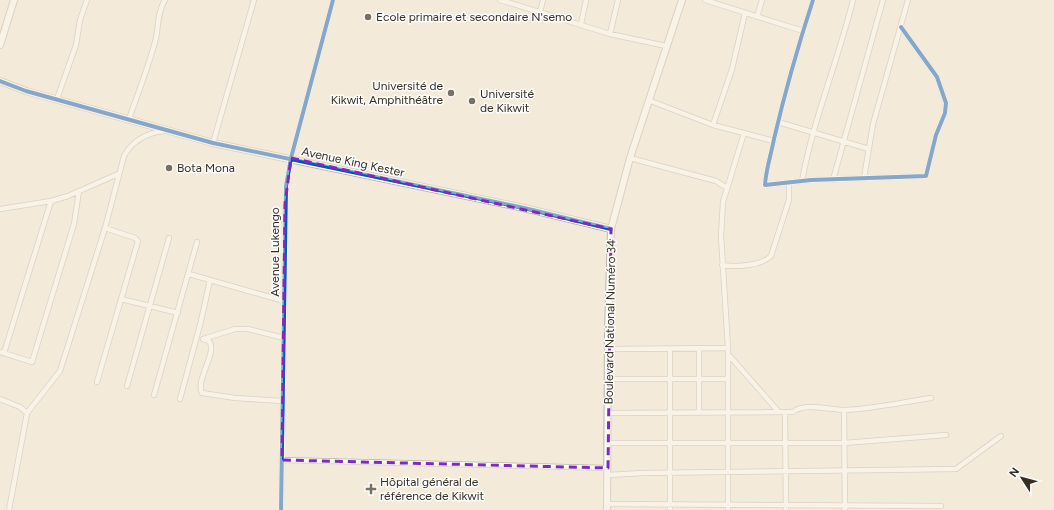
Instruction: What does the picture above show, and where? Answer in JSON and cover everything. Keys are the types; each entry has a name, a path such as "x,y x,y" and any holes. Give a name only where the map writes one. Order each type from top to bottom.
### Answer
{"street":[{"path":"0,45 14,0"},
{"path":"57,99 76,45 80,20 87,0"},
{"path":"129,119 154,44 159,27 160,12 165,0"},
{"path":"213,143 254,0"},
{"name":"Avenue Lukengo","path":"281,510 285,204 291,158 333,0"},
{"path":"500,0 582,24 610,34 666,46"},
{"path":"540,12 543,0"},
{"path":"582,24 586,0"},
{"path":"610,34 618,0"},
{"name":"Boulevard National Numéro 34","path":"607,507 609,253 611,229 630,158 682,0"},
{"path":"705,0 802,31"},
{"path":"757,17 762,0"},
{"path":"813,0 802,31 778,122 766,171 765,184 926,176 936,135 945,113 946,103 937,77 901,27"},
{"path":"802,182 806,156 814,134 853,0"},
{"path":"833,180 883,0"},
{"path":"864,178 873,124 908,0"},
{"path":"713,125 732,69 745,13"},
{"name":"Avenue King Kester","path":"0,81 57,99 213,143 291,158 528,209 611,229"},
{"path":"648,100 713,125 774,141"},
{"path":"778,122 814,134 869,148"},
{"path":"9,510 27,413 60,371 105,228 118,174 124,156 136,141 153,132 168,130"},
{"path":"728,508 728,348 721,236 724,202 727,188 744,133"},
{"path":"630,158 716,181 727,188"},
{"path":"0,209 3,210 51,201 118,174"},
{"path":"722,266 741,266 762,262 771,256 789,200 789,183"},
{"path":"51,201 2,352 32,362 74,224 79,191"},
{"path":"97,382 138,241 135,238 105,228"},
{"path":"127,386 169,238"},
{"path":"154,395 197,242"},
{"path":"189,274 284,300"},
{"path":"180,399 196,341 210,280"},
{"path":"121,299 178,313"},
{"path":"196,341 235,329 248,329 284,338"},
{"path":"203,339 209,341 211,348 201,385 202,393 235,398 283,401"},
{"path":"609,349 728,348"},
{"path":"670,349 670,508"},
{"path":"699,349 699,412"},
{"path":"728,354 778,411"},
{"path":"608,379 728,379"},
{"path":"608,413 729,411 793,412 800,408 826,407 844,410 931,398"},
{"path":"0,399 20,408 27,413"},
{"path":"844,410 844,508"},
{"path":"785,412 787,473 786,507"},
{"path":"608,443 844,443 946,435"},
{"path":"608,475 956,469 1001,436"},
{"path":"282,460 608,468"},
{"path":"607,507 786,507 901,509 941,506"}],"highlighted area":[{"path":"291,158 611,229 608,468 282,460 285,204"}],"cycle path":[{"path":"281,510 286,186 291,158 333,0"},
{"path":"813,0 783,104 767,168 765,185 811,180 926,176 936,135 945,113 946,103 937,77 901,27"},
{"path":"0,81 26,91 213,143 524,208 611,229"}],"place":[{"name":"Ecole primaire et secondaire N'semo","path":"368,17"},
{"name":"Université de Kikwit, Amphithéâtre","path":"451,93"},
{"name":"Université de Kikwit","path":"472,101"},
{"name":"Bota Mona","path":"169,168"},
{"name":"Hôpital général de référence de Kikwit","path":"371,489"}]}
